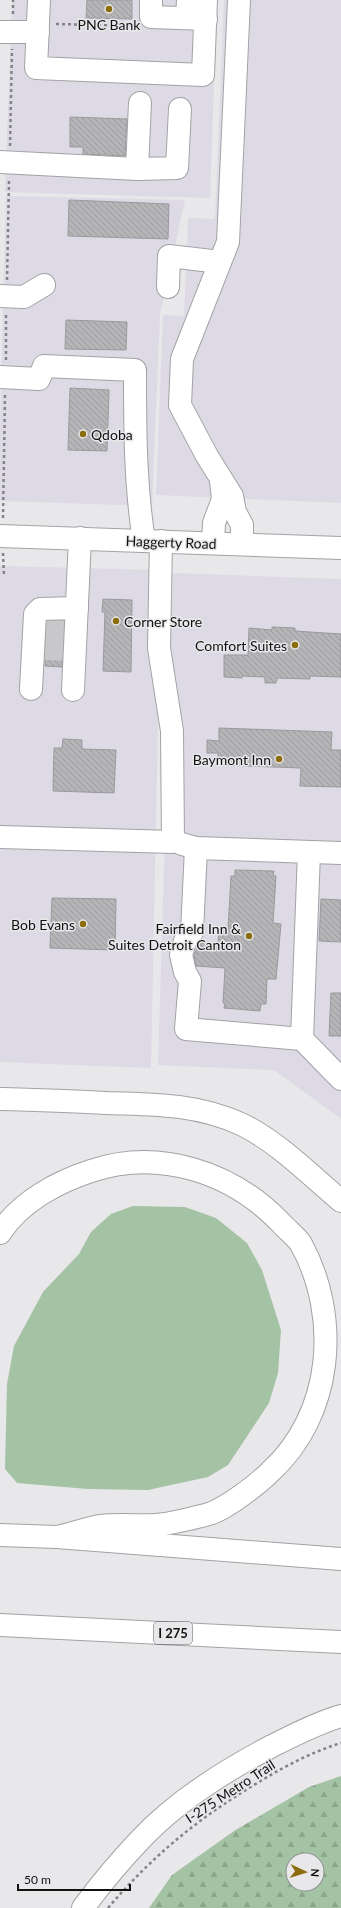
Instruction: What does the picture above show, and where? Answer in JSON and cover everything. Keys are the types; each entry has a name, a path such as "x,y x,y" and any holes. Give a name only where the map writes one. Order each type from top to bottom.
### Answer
{"main road":[{"path":"39,0 42,34 36,68 203,75 204,61 197,9 151,17 151,0"},
{"path":"239,0 228,242 182,359 180,405 207,456 232,496 235,512 242,525 242,544"},
{"path":"0,32 42,34"},
{"path":"204,61 236,62"},
{"path":"137,169 140,103"},
{"path":"0,162 137,169 177,168 180,109"},
{"path":"168,287 169,256 220,262"},
{"path":"0,296 24,297 44,285"},
{"path":"0,378 39,378 44,366 135,370 135,461 138,502 152,541 159,648 172,731 173,842"},
{"path":"213,543 214,523 222,499 220,478"},
{"name":"Haggerty Road","path":"0,536 341,548"},
{"path":"73,690 72,641 77,608 80,538"},
{"path":"31,689 38,640 35,614 40,609 77,608"},
{"path":"0,837 173,842 196,848 341,853"},
{"path":"196,848 192,932 185,941 181,955 185,972 190,981 186,1029 302,1039 341,1079"},
{"path":"302,1039 308,852"},
{"path":"0,1099 173,1105 206,1111 242,1125 273,1144 341,1201"},
{"path":"0,1233 20,1211 50,1188 79,1175 111,1164 144,1162 182,1165 214,1175 268,1210 300,1243 316,1276 325,1311 327,1358 321,1393 312,1417 301,1438 287,1457 255,1486 214,1512 159,1525 101,1526 57,1537"},
{"path":"4,1535 57,1537 341,1559"},
{"name":"I 275","path":"3,1625 341,1642"},
{"path":"83,1908 105,1878 140,1840 204,1786 246,1759 280,1742 341,1716"}],"path":[{"path":"42,34 139,26"},
{"name":"I-275 Metro Trail","path":"108,1908 127,1886 159,1854 197,1822 229,1800 271,1775 304,1757 341,1743"}],"shaded area":[{"path":"12,0 217,0 210,198 5,192"},
{"path":"224,0 341,0 341,503 156,495 163,315 184,316 188,218 215,219"},
{"path":"6,196 185,200 160,314 152,506 0,501 0,425"},
{"path":"0,566 161,570 151,1068 0,1062"},
{"path":"173,573 341,579 341,1119 274,1070 158,1065"}],"green space":[{"path":"133,1206 185,1207 216,1218 247,1243 262,1270 281,1330 278,1373 269,1403 228,1465 208,1477 148,1490 88,1489 17,1483 5,1469 7,1384 14,1346 43,1292 79,1254 91,1232 111,1214"},
{"path":"341,1776 341,1908 149,1908 172,1875 234,1831 309,1787"}],"building":[{"name":"PNC Bank","path":"87,0 132,0 132,19 86,18"},
{"path":"70,117 127,119 125,156 83,154 83,147 70,147"},
{"path":"69,200 169,204 168,239 68,236"},
{"path":"66,320 127,322 126,350 65,349"},
{"path":"70,388 109,390 107,451 68,450"},
{"path":"103,599 132,600 131,672 103,671 105,612 102,612"},
{"path":"47,621 64,621 62,667 45,666"},
{"name":"Comfort Suites","path":"272,627 295,628 295,631 341,634 341,677 310,676 310,679 277,678 276,683 265,683 265,677 224,677 224,655 248,655 249,628 272,630"},
{"name":"Baymont Inn","path":"219,728 332,732 331,750 341,750 341,787 300,786 301,768 218,765 218,753 207,753 207,740 219,741"},
{"path":"63,739 82,740 82,749 116,750 114,793 53,791 54,748 62,748"},
{"name":"Fairfield Inn & Suites Detroit Canton","path":"235,870 274,871 273,876 276,876 273,923 281,924 276,979 267,979 266,1004 261,1004 260,1011 224,1008 225,968 196,966 194,955 199,943 218,944 219,929 228,930 231,876 235,876"},
{"name":"Bob Evans","path":"52,898 116,899 115,950 50,948"},
{"path":"321,899 341,900 341,942 319,941"},
{"path":"331,993 341,993 341,1036 329,1036"}],"tunnel":[{"path":"44,631 70,632"},
{"path":"43,649 69,650"}],"place":[{"name":"PNC Bank","path":"109,9"},
{"name":"Qdoba","path":"83,434"},
{"name":"Corner Store","path":"116,621"},
{"name":"Comfort Suites","path":"295,645"},
{"name":"Baymont Inn","path":"279,759"},
{"name":"Bob Evans","path":"83,924"},
{"name":"Fairfield Inn & Suites Detroit Canton","path":"249,936"}]}
